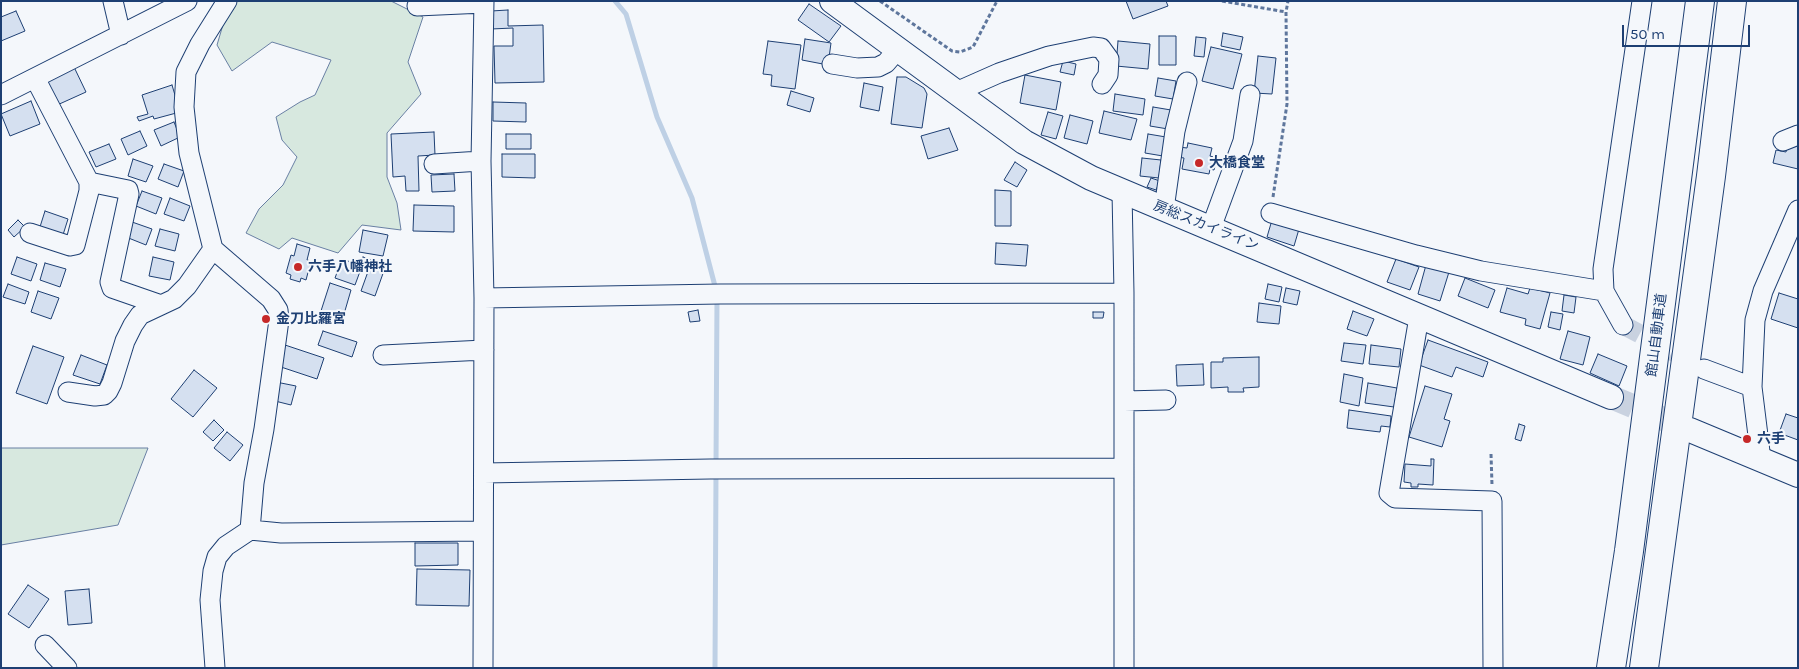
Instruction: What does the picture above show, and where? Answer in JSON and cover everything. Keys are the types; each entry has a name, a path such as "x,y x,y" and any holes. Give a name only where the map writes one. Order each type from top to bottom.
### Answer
{"highway":[{"name":"館山自動車道","path":"1611,668 1629,551 1700,1"},
{"path":"1644,668 1710,186 1732,1"}],"main road":[{"name":"房総スカイライン","path":"832,1 1024,142 1091,178 1611,397"},
{"path":"1690,430 1798,475"}],"street":[{"path":"113,1 121,35"},
{"path":"1,95 187,1"},
{"path":"227,1 200,44 186,72 184,107 189,153 213,249 271,299 278,310 279,320 264,429 254,483 250,530"},
{"path":"1623,325 1604,291 1603,269 1642,1"},
{"path":"417,6 484,2 481,161 484,298 483,668"},
{"path":"956,92 999,73 1049,56 1093,47 1101,48 1109,59 1108,74 1102,84"},
{"path":"832,64 857,68 878,67 886,63 898,49"},
{"path":"30,233 70,246 74,245 89,191 89,182 35,78"},
{"path":"1164,209 1175,131 1187,82"},
{"path":"1211,228 1243,141 1250,95"},
{"path":"434,164 481,161"},
{"path":"89,182 128,190 129,194 110,282 112,288 161,305"},
{"path":"1122,192 1124,293 1124,668"},
{"path":"1761,460 1752,387 1755,320 1764,291 1798,210"},
{"path":"1270,213 1416,255 1481,271 1604,291"},
{"path":"68,392 94,396 104,395 112,383 125,340 140,315 174,299 187,286 213,249"},
{"path":"484,298 715,294 1124,293"},
{"path":"1420,316 1389,493 1395,498 1492,501 1493,668"},
{"path":"383,355 484,350"},
{"path":"1704,369 1752,387"},
{"path":"1124,401 1166,400"},
{"path":"484,473 716,469 1124,468"},
{"path":"215,668 210,600 215,564 217,557 226,546 250,530 280,533 483,530"},
{"path":"44,645 67,668"}],"path":[{"path":"880,1 952,51 960,52 973,47 997,1"},
{"path":"1222,1 1286,12"},
{"path":"1270,213 1287,104 1286,12 1288,1"},
{"path":"1491,454 1492,501"}],"shaded area":[{"path":"230,1 391,1 423,17 408,62 421,94 387,133 387,177 397,203 401,230 362,225 338,253 292,238 279,249 246,233 259,209 283,185 297,157 282,140 276,117 315,95 331,60 272,42 232,71 217,45"},
{"path":"1,448 148,448 118,525 1,545"}],"building":[{"path":"1126,1 1166,1 1168,6 1133,19"},
{"path":"809,4 841,26 829,42 798,20"},
{"path":"508,10 508,26 543,25 544,82 495,83 494,46 513,46 513,28 491,29 491,11"},
{"path":"16,11 25,31 1,41 1,17"},
{"path":"1223,33 1243,37 1240,50 1221,46"},
{"path":"1159,36 1176,36 1176,65 1159,65"},
{"path":"1196,37 1206,38 1204,57 1194,56"},
{"path":"805,39 831,43 828,65 802,60"},
{"path":"768,41 801,45 795,89 771,86 772,75 763,74"},
{"path":"1118,41 1150,44 1148,69 1116,66"},
{"path":"1211,47 1242,54 1233,89 1202,81"},
{"path":"1258,56 1276,58 1272,94 1254,93"},
{"path":"1063,61 1076,64 1074,75 1060,72"},
{"path":"74,67 86,92 55,106 43,81"},
{"path":"1025,75 1061,82 1056,110 1020,103"},
{"path":"897,77 906,77 924,88 927,94 922,128 891,124"},
{"path":"1158,78 1176,81 1173,99 1155,96"},
{"path":"864,83 883,87 879,111 860,107"},
{"path":"172,85 180,112 154,119 153,116 139,121 137,117 148,114 142,95"},
{"path":"791,91 814,98 810,112 787,105"},
{"path":"1115,94 1145,99 1143,115 1113,111"},
{"path":"31,101 40,124 10,136 1,114"},
{"path":"493,102 526,103 526,122 493,121"},
{"path":"1153,107 1171,110 1168,129 1150,126"},
{"path":"1104,111 1137,119 1131,140 1099,133"},
{"path":"1048,112 1063,116 1056,139 1041,135"},
{"path":"1070,115 1093,121 1087,144 1064,138"},
{"path":"174,122 180,137 161,146 154,130"},
{"path":"949,128 958,150 928,159 921,136"},
{"path":"140,131 147,146 128,155 121,139"},
{"path":"434,132 435,155 418,156 419,191 406,191 405,176 393,177 391,134"},
{"path":"506,134 531,134 531,149 506,149"},
{"path":"1148,134 1166,137 1163,156 1145,153"},
{"name":"大橋食堂","path":"1188,143 1212,148 1210,156 1217,158 1214,170 1210,169 1209,174 1182,169 1184,158 1177,157 1179,147 1187,148"},
{"path":"109,144 116,159 96,167 89,152"},
{"path":"1788,144 1798,146 1798,169 1773,163 1776,150 1786,152"},
{"path":"502,154 535,154 535,178 502,177"},
{"path":"1142,158 1161,160 1159,178 1140,176"},
{"path":"133,159 153,166 146,182 128,176"},
{"path":"1015,162 1027,170 1017,187 1004,180"},
{"path":"164,164 184,171 178,187 158,179"},
{"path":"454,174 455,191 432,192 431,175"},
{"path":"1151,178 1160,181 1156,190 1147,187"},
{"path":"995,190 1011,191 1011,226 995,226"},
{"path":"142,191 162,198 156,214 136,206"},
{"path":"170,198 190,206 184,221 164,214"},
{"path":"414,205 454,206 454,232 413,231"},
{"path":"45,211 68,219 62,238 39,230"},
{"path":"18,220 25,227 14,237 8,230"},
{"path":"1272,220 1299,229 1294,246 1267,237"},
{"path":"132,222 152,229 146,245 126,237"},
{"path":"160,229 179,234 175,251 155,246"},
{"path":"363,230 388,235 383,256 359,252"},
{"path":"996,243 1028,245 1026,266 995,264"},
{"name":"六手八幡神社","path":"297,244 310,248 307,260 311,261 306,280 301,278 300,282 290,279 291,275 286,273 291,255 294,256"},
{"path":"17,257 37,264 31,281 11,274"},
{"path":"153,257 174,262 170,280 149,276"},
{"path":"363,257 386,265 375,296 361,291 370,266 361,264"},
{"path":"342,259 362,266 355,285 335,278"},
{"path":"1396,259 1419,267 1410,290 1387,282"},
{"path":"45,263 66,269 60,287 40,280"},
{"path":"1426,265 1449,272 1440,301 1418,294"},
{"path":"1465,278 1495,290 1488,308 1458,296"},
{"path":"330,283 351,290 342,321 320,314"},
{"path":"8,284 29,292 25,304 3,297"},
{"path":"1268,284 1282,287 1279,302 1265,299"},
{"path":"1286,288 1300,291 1297,305 1283,302"},
{"path":"1507,288 1528,294 1530,288 1550,293 1540,329 1525,325 1526,319 1500,312"},
{"path":"38,291 59,298 51,319 31,312"},
{"path":"1779,293 1798,299 1798,328 1771,319"},
{"path":"1564,295 1576,297 1574,313 1562,311"},
{"path":"1259,303 1281,306 1279,324 1257,322"},
{"path":"698,310 700,321 690,322 688,312"},
{"path":"1353,311 1374,319 1367,336 1347,329"},
{"path":"1093,312 1104,312 1103,318 1093,318"},
{"path":"1551,312 1563,314 1560,330 1548,327"},
{"path":"323,331 357,342 352,357 318,345"},
{"path":"1568,331 1590,337 1583,365 1560,359"},
{"path":"1428,340 1488,362 1483,377 1456,367 1452,377 1419,365"},
{"path":"1344,343 1366,345 1363,364 1341,361"},
{"path":"285,345 324,358 317,379 278,366"},
{"path":"1371,345 1401,349 1399,367 1369,364"},
{"path":"33,346 64,357 47,404 16,393"},
{"path":"1598,354 1627,366 1619,386 1590,373"},
{"path":"81,355 107,365 100,384 73,375"},
{"path":"1259,357 1259,387 1243,388 1244,392 1228,392 1228,387 1211,388 1211,362 1223,362 1223,358"},
{"path":"1203,364 1204,385 1177,386 1176,365"},
{"path":"194,370 217,388 193,417 171,399"},
{"path":"1344,374 1363,378 1359,406 1340,402"},
{"path":"276,382 296,386 291,405 271,400"},
{"path":"1368,383 1397,388 1394,407 1365,403"},
{"path":"1425,386 1452,394 1444,419 1450,421 1442,447 1409,437"},
{"path":"1349,410 1391,416 1390,427 1381,426 1380,432 1347,428"},
{"path":"1786,414 1798,418 1798,440 1779,433"},
{"path":"214,420 224,430 213,441 203,432"},
{"path":"1519,424 1525,426 1521,441 1515,439"},
{"path":"227,432 243,445 230,461 214,448"},
{"path":"1431,459 1434,459 1433,485 1418,484 1418,487 1411,487 1411,483 1404,482 1405,464 1431,466"},
{"path":"415,543 458,543 458,565 415,566"},
{"path":"417,569 470,570 469,606 416,605"},
{"path":"28,585 49,599 29,628 8,614"},
{"path":"89,589 92,623 68,625 65,591"}],"waterway":[{"path":"615,1 626,14 657,117 692,198 716,290"},
{"path":"716,465 717,298"},
{"path":"715,668 716,473"}],"tunnel":[{"path":"1623,325 1694,363"},
{"path":"1611,397 1690,430"}],"place":[{"name":"大橋食堂","path":"1199,163"},
{"name":"六手八幡神社","path":"298,267"},
{"name":"金刀比羅宮","path":"266,319"},
{"name":"六手","path":"1747,439"}]}
